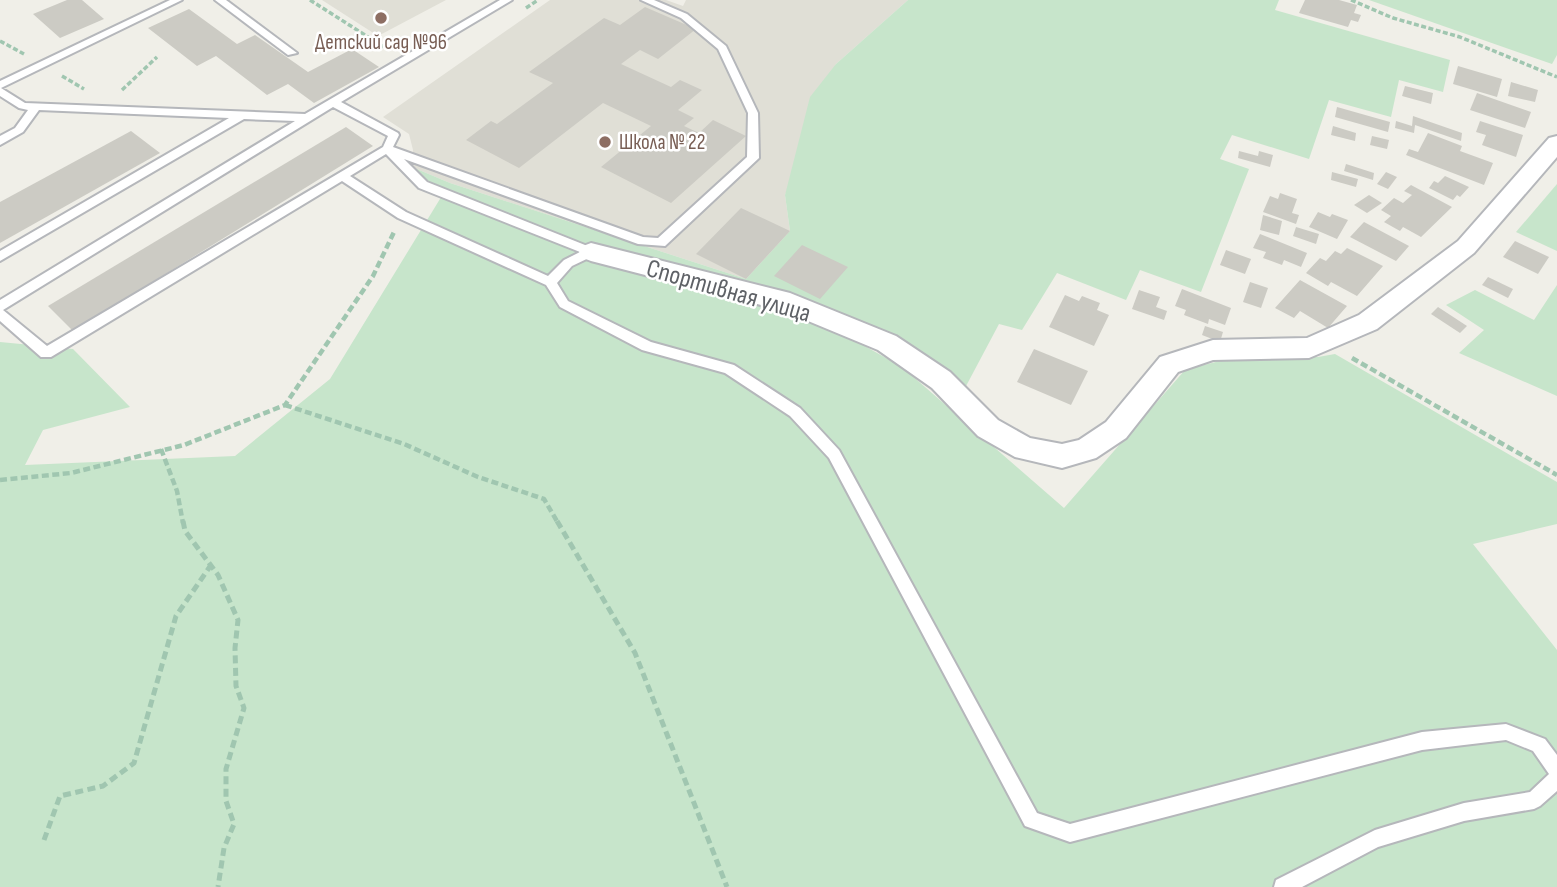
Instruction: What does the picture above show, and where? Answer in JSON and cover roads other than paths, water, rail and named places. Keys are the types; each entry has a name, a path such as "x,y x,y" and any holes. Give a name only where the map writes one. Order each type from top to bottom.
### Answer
{"street":[{"name":"Спортивная улица","path":"591,252 790,303 887,344 941,380 988,428 1025,449 1062,456 1086,450 1116,430 1170,365 1213,350 1309,348 1368,321 1466,247 1557,143"}],"lane":[{"path":"0,85 177,0"},
{"path":"220,0 292,53"},
{"path":"0,306 307,118 508,0"},
{"path":"387,149 642,241 661,243 752,158 753,113 722,48 684,16 646,0"},
{"path":"0,90 23,106 307,118"},
{"path":"0,314 46,353 387,149 394,135 334,103"},
{"path":"0,141 19,130 37,105"},
{"path":"0,257 242,115"},
{"path":"387,149 424,185 591,252"},
{"path":"344,177 402,215 550,282 564,304 647,346 729,369 795,412 834,454 1031,820 1070,833 1422,741 1506,732 1539,745 1557,770"},
{"path":"550,282 568,262 591,252"},
{"path":"1283,887 1375,838 1464,812 1534,800 1557,779"}],"place":[{"name":"Детский сад №96","path":"381,18"},
{"name":"Школа № 22","path":"605,142"}]}
